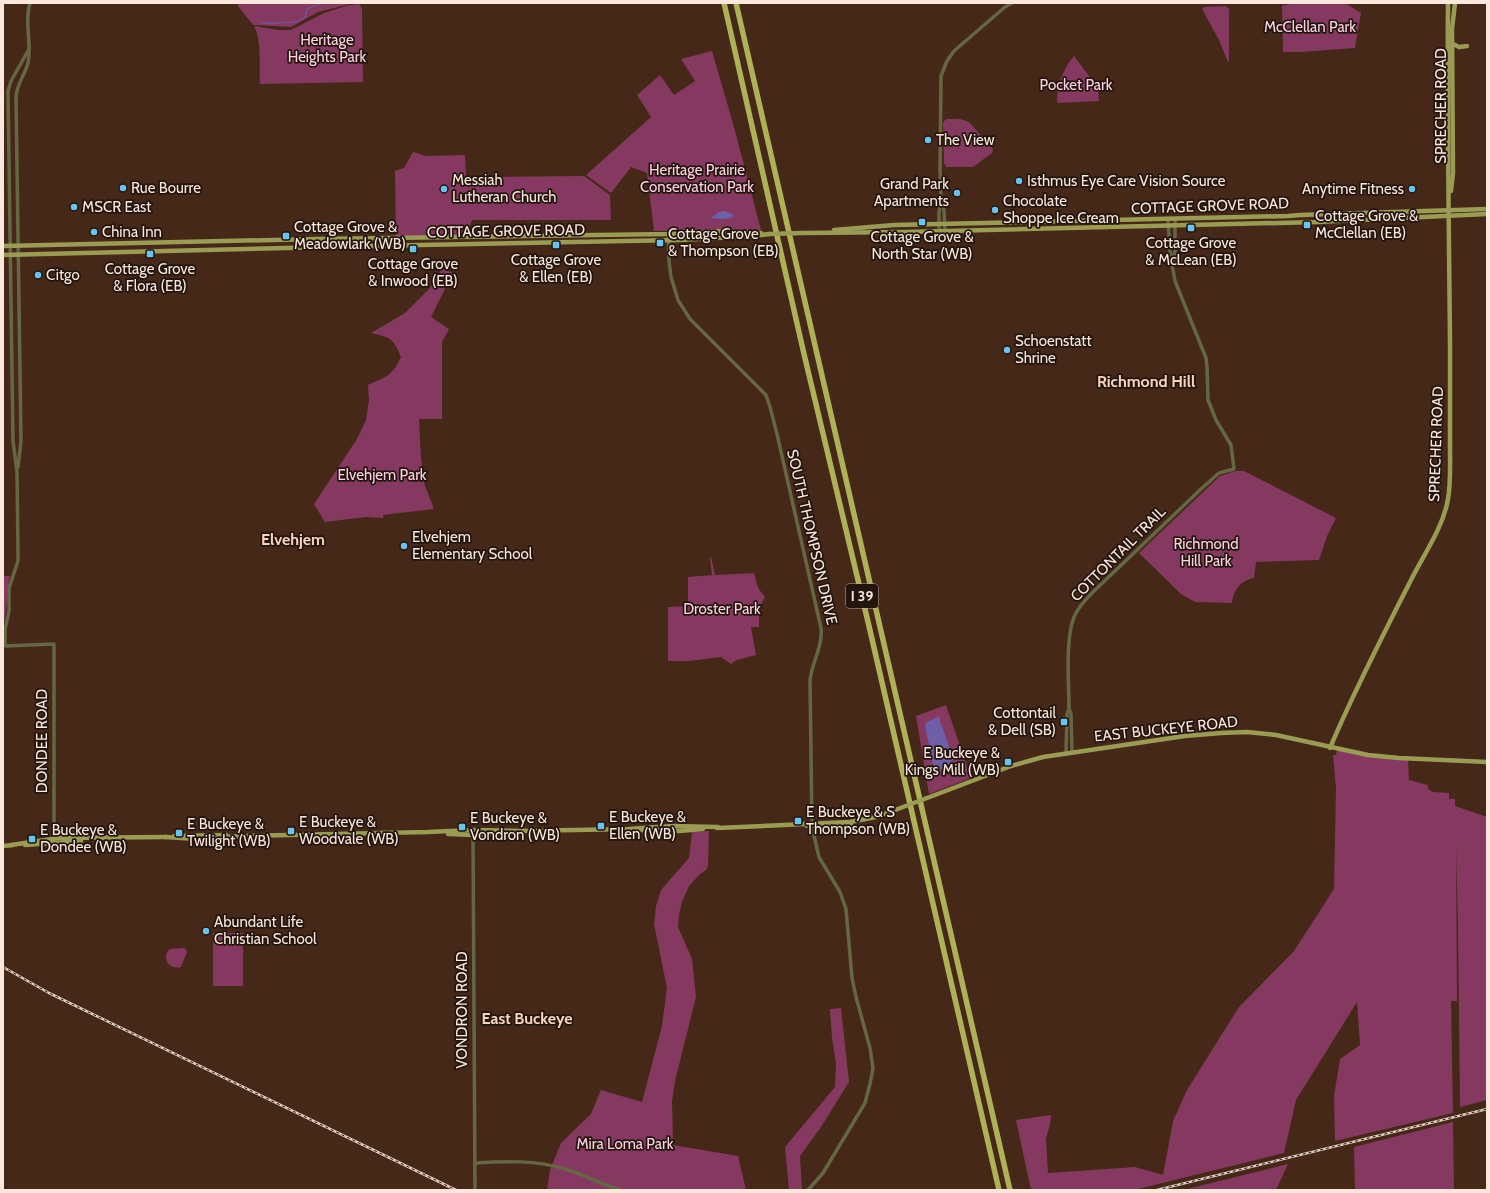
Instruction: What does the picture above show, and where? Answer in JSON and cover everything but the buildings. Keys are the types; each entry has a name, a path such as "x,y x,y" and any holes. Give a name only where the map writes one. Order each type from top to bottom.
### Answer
{"highway":[{"name":"I 39","path":"724,3 802,347 869,626 999,1190"},
{"name":"I 39","path":"736,3 1010,1190"}],"main road":[{"name":"SPRECHER ROAD","path":"1330,748 1372,658 1435,534 1444,514 1448,499 1450,474 1449,210 1447,173 1448,3"},
{"name":"SPRECHER ROAD","path":"1449,210 1452,173 1454,3"},
{"path":"1453,44 1460,47 1467,46"},
{"name":"COTTAGE GROVE ROAD","path":"3,254 668,240 802,233 886,225 1288,216 1487,209"},
{"path":"1354,219 1355,213"},
{"name":"COTTAGE GROVE ROAD","path":"814,232 942,231 1316,222 1354,219 1487,214"},
{"name":"COTTAGE GROVE ROAD","path":"3,246 303,239 668,234 723,231 769,234"},
{"name":"EAST BUCKEYE ROAD","path":"3,846 54,839 200,835 239,836 629,829 673,826 718,827 853,824 872,820 879,816 1020,763 1043,757 1185,736 1221,733 1247,732 1276,735 1330,748 1368,755 1487,762"},
{"name":"EAST BUCKEYE ROAD","path":"11,845 44,844 94,839"}],"street":[{"path":"17,472 21,441 16,93 28,63 28,15 30,3"},
{"path":"942,231 944,211 942,198 940,90 943,69 950,56 958,46 1006,5 1012,3"},
{"path":"17,472 13,441 12,254 8,91 11,81 29,49"},
{"path":"1168,219 1170,252 1173,259"},
{"path":"1173,259 1175,252 1175,219"},
{"name":"SOUTH THOMPSON DRIVE","path":"668,234 671,277 678,300 690,319 700,331 764,392 770,407 821,632 821,640 810,680 812,825 819,857 840,892 846,909 852,978 870,1048 873,1068 865,1103 823,1173 808,1190"},
{"name":"COTTONTAIL TRAIL","path":"1066,753 1067,714 1069,709 1069,636 1075,616 1082,604 1219,473 1234,469 1231,445 1216,420 1208,400 1208,367 1206,358 1176,286 1173,259"},
{"name":"DONDEE ROAD","path":"17,472 18,562 10,588 9,611 5,629 5,646 54,644 54,839"},
{"name":"COTTONTAIL TRAIL","path":"1069,709 1071,714 1072,752"},
{"name":"VONDRON ROAD","path":"473,832 476,1190"},
{"path":"475,1163 517,1162 545,1164 567,1169 620,1190"}],"green space":[{"path":"238,3 354,3 318,12 291,27 253,25 238,6"},
{"name":"McClellan Park","path":"1293,3 1345,3 1361,13 1355,48 1283,52 1282,6"},
{"name":"Heritage Heights Park","path":"359,4 362,9 363,82 260,84 259,46 257,32 254,26 279,30 291,30 324,13 346,6"},
{"path":"1226,6 1229,9 1228,62 1219,40 1202,9 1204,7"},
{"name":"Heritage Prairie Conservation Park","path":"712,51 761,230 654,231 647,173 631,167 611,193 586,175 651,117 637,95 660,75 674,95 695,81 681,59"},
{"name":"Pocket Park","path":"1074,56 1098,88 1099,101 1058,103 1057,95 1061,77"},
{"path":"947,119 960,119 969,122 993,149 992,153 973,167 946,167 944,163 943,124"},
{"path":"413,152 426,156 465,155 466,177 584,176 610,195 611,220 472,220 466,237 396,238 395,171 404,168"},
{"name":"Elvehjem Park","path":"442,268 453,273 431,317 449,329 442,342 442,419 419,419 424,483 434,509 383,515 383,518 366,517 325,522 314,504 357,439 366,420 369,400 368,385 384,378 392,372 401,357 396,346 390,340 383,336 371,333 405,313 430,288"},
{"name":"Richmond Hill Park","path":"1236,471 1244,471 1336,518 1327,536 1319,560 1256,562 1254,578 1245,581 1238,586 1232,603 1195,602 1181,594 1139,553 1220,476"},
{"name":"Droster Park","path":"710,557 715,575 754,573 758,588 765,597 759,608 759,627 751,627 756,655 737,660 731,664 721,657 689,661 668,661 668,607 688,606 688,577 712,575"},
{"path":"3,576 10,576 4,622 3,622"},
{"path":"946,705 971,778 929,794 916,716"},
{"path":"1337,749 1408,759 1409,780 1428,785 1428,789 1433,792 1449,793 1449,799 1455,799 1455,806 1487,817 1487,1100 1460,1107 1456,846 1457,1001 1451,1001 1453,1113 1335,1141 1334,1096 1340,1059 1360,1045 1357,1002 1296,1100 1284,1153 1134,1190 1031,1190 1016,1120 1051,1115 1046,1139 1048,1173 1135,1167 1163,1175 1173,1121 1187,1090 1239,1007 1294,951 1334,889 1336,788 1333,755 1336,755"},
{"name":"Mira Loma Park","path":"709,831 708,866 706,870 689,886 682,902 679,915 678,927 692,959 696,997 675,1081 672,1101 673,1145 738,1156 746,1190 547,1190 550,1170 561,1143 591,1114 601,1090 642,1102 662,1026 667,988 654,924 656,906 661,890 689,858 692,832"},
{"path":"213,933 243,933 243,986 213,986"},
{"path":"185,948 187,952 181,967 177,968 171,966 166,959 167,952 170,949"},
{"path":"841,1008 849,1082 821,1127 800,1156 802,1190 789,1190 785,1147 835,1087 836,1063 832,1038 830,1009"},
{"path":"1453,1122 1454,1190 1355,1190 1354,1147"},
{"path":"1288,1164 1276,1190 1183,1190"}],"shaded area":[{"path":"724,211 732,214 734,217 723,219 708,218 711,218 719,212"},
{"path":"938,717 940,718 940,723 953,758 949,766 939,770 933,764 925,726 927,722"}],"waterway":[{"path":"262,23 284,23 301,20 305,17 307,9 322,3"}],"railway":[{"path":"3,967 49,993 456,1190"},
{"path":"1157,1190 1487,1109"}],"place":[{"name":"The View","path":"928,140"},
{"name":"Isthmus Eye Care Vision Source","path":"1019,181"},
{"name":"Rue Bourre","path":"123,188"},
{"name":"Messiah Lutheran Church","path":"444,189"},
{"name":"Anytime Fitness","path":"1412,189"},
{"name":"Grand Park Apartments","path":"957,193"},
{"name":"MSCR East","path":"74,207"},
{"name":"Chocolate Shoppe Ice Cream","path":"995,210"},
{"name":"Cottage Grove & North Star (WB)","path":"922,222"},
{"name":"Cottage Grove & McClellan (EB)","path":"1307,225"},
{"name":"Cottage Grove & McLean (EB)","path":"1191,228"},
{"name":"China Inn","path":"94,232"},
{"name":"Cottage Grove & Meadowlark (WB)","path":"286,236"},
{"name":"Cottage Grove & Thompson (EB)","path":"660,243"},
{"name":"Cottage Grove & Ellen (EB)","path":"556,245"},
{"name":"Cottage Grove & Inwood (EB)","path":"413,249"},
{"name":"Cottage Grove & Flora (EB)","path":"150,254"},
{"name":"Citgo","path":"38,275"},
{"name":"Schoenstatt Shrine","path":"1007,350"},
{"name":"Elvehjem Elementary School","path":"404,546"},
{"name":"Cottontail & Dell (SB)","path":"1064,722"},
{"name":"E Buckeye & Kings Mill (WB)","path":"1008,762"},
{"name":"E Buckeye & S Thompson (WB)","path":"798,821"},
{"name":"E Buckeye & Ellen (WB)","path":"601,826"},
{"name":"E Buckeye & Vondron (WB)","path":"462,827"},
{"name":"E Buckeye & Woodvale (WB)","path":"291,831"},
{"name":"E Buckeye & Twilight (WB)","path":"179,833"},
{"name":"E Buckeye & Dondee (WB)","path":"32,839"},
{"name":"Abundant Life Christian School","path":"206,931"}],"district":[{"name":"Richmond Hill","path":"1146,381"},
{"name":"Elvehjem","path":"293,539"},
{"name":"East Buckeye","path":"527,1018"}]}
